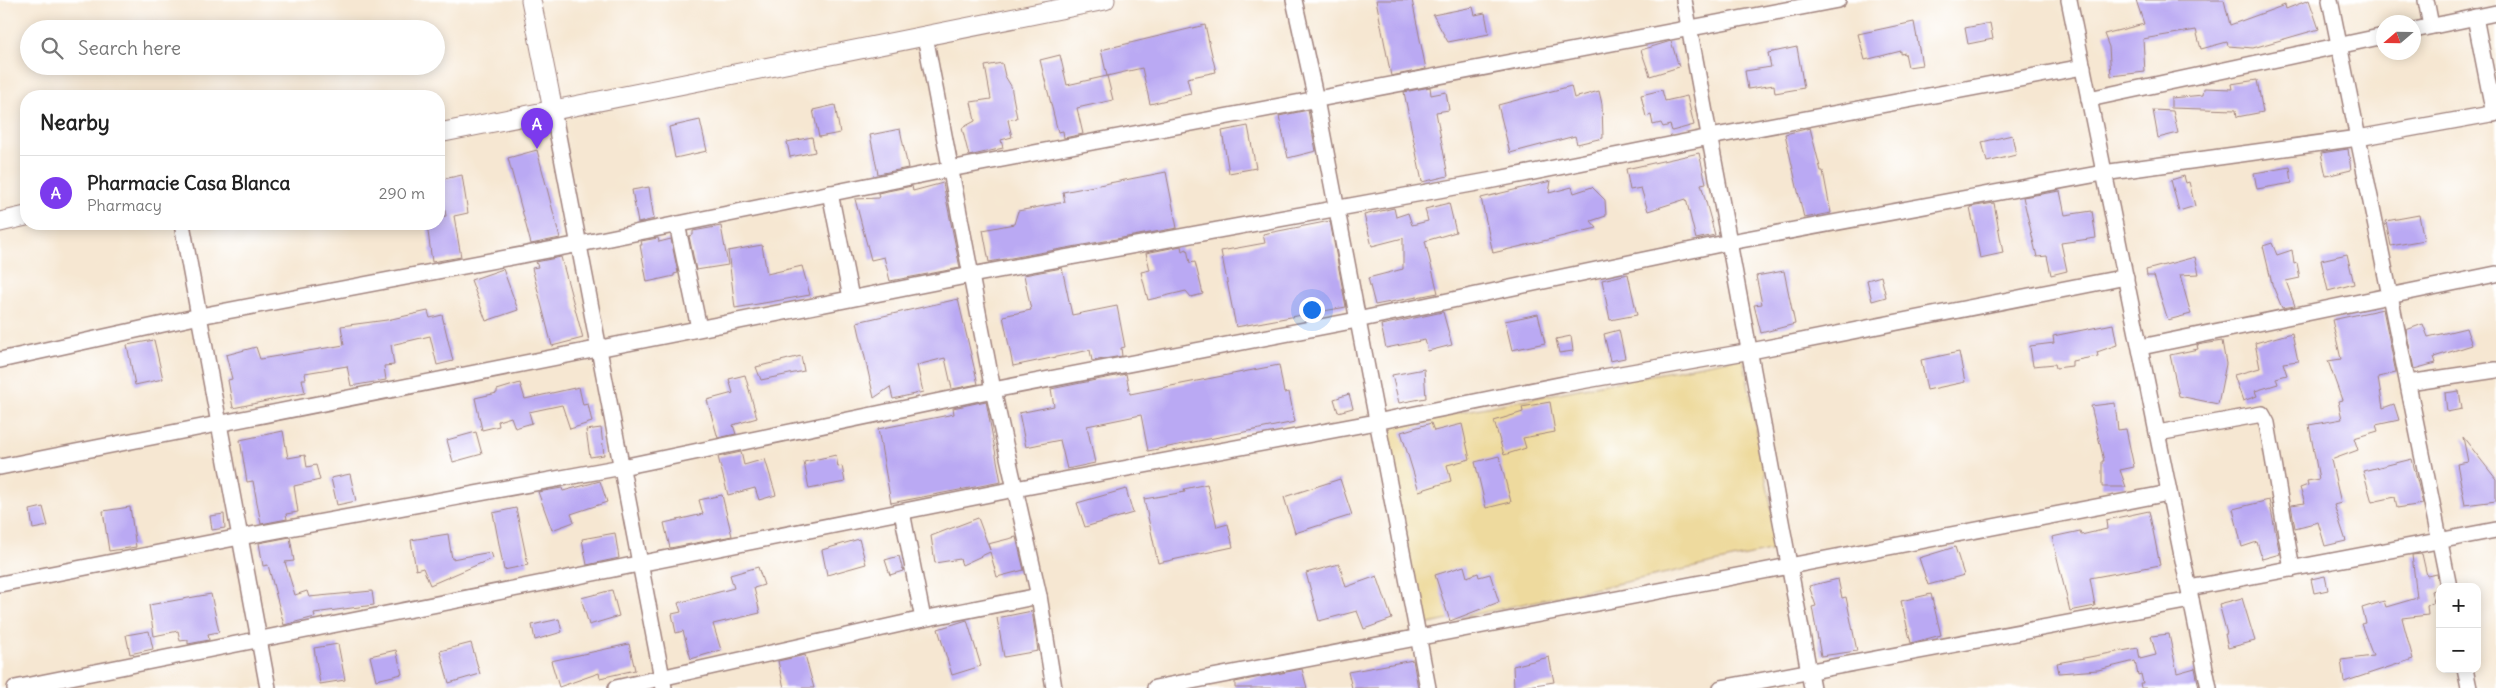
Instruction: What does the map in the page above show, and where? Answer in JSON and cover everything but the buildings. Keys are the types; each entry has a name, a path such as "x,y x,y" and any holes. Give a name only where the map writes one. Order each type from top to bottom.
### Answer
{"street":[{"path":"531,0 664,683"},
{"path":"445,132 1105,0"},
{"path":"1294,0 1316,100 1428,688"},
{"path":"1684,0 1751,351 1812,688"},
{"path":"0,360 200,316 580,244 950,169 1838,0"},
{"path":"2069,0 2209,688"},
{"path":"2330,0 2448,583"},
{"path":"2426,0 2431,26"},
{"path":"2421,28 2496,13"},
{"path":"0,584 240,537 622,467 993,390 1357,320 1730,242 2103,172 2358,138 2495,114 2475,17"},
{"path":"925,36 993,390 1039,596 1054,688"},
{"path":"2089,98 2376,38"},
{"path":"0,466 850,298 1488,181 1710,137 2082,68"},
{"path":"830,193 850,298"},
{"path":"0,222 20,217"},
{"path":"677,224 699,328"},
{"path":"183,230 268,688"},
{"path":"2141,347 2496,274"},
{"path":"15,688 1015,489 1376,422 1564,384 1751,351 2126,277"},
{"path":"2408,383 2468,376 2496,370"},
{"path":"2158,433 2262,414 2267,423 2292,569"},
{"path":"1155,688 2169,493"},
{"path":"902,512 923,619"},
{"path":"1721,688 1809,672 2190,594 2292,569 2496,530"},
{"path":"616,688 664,683 923,619 1039,596"},
{"path":"2466,673 2469,688"}],"sand":[{"path":"1743,357 1779,549 1420,626 1379,428"}],"place":[{"name":"Pharmacie Casa Blanca","path":"537,149"}]}
